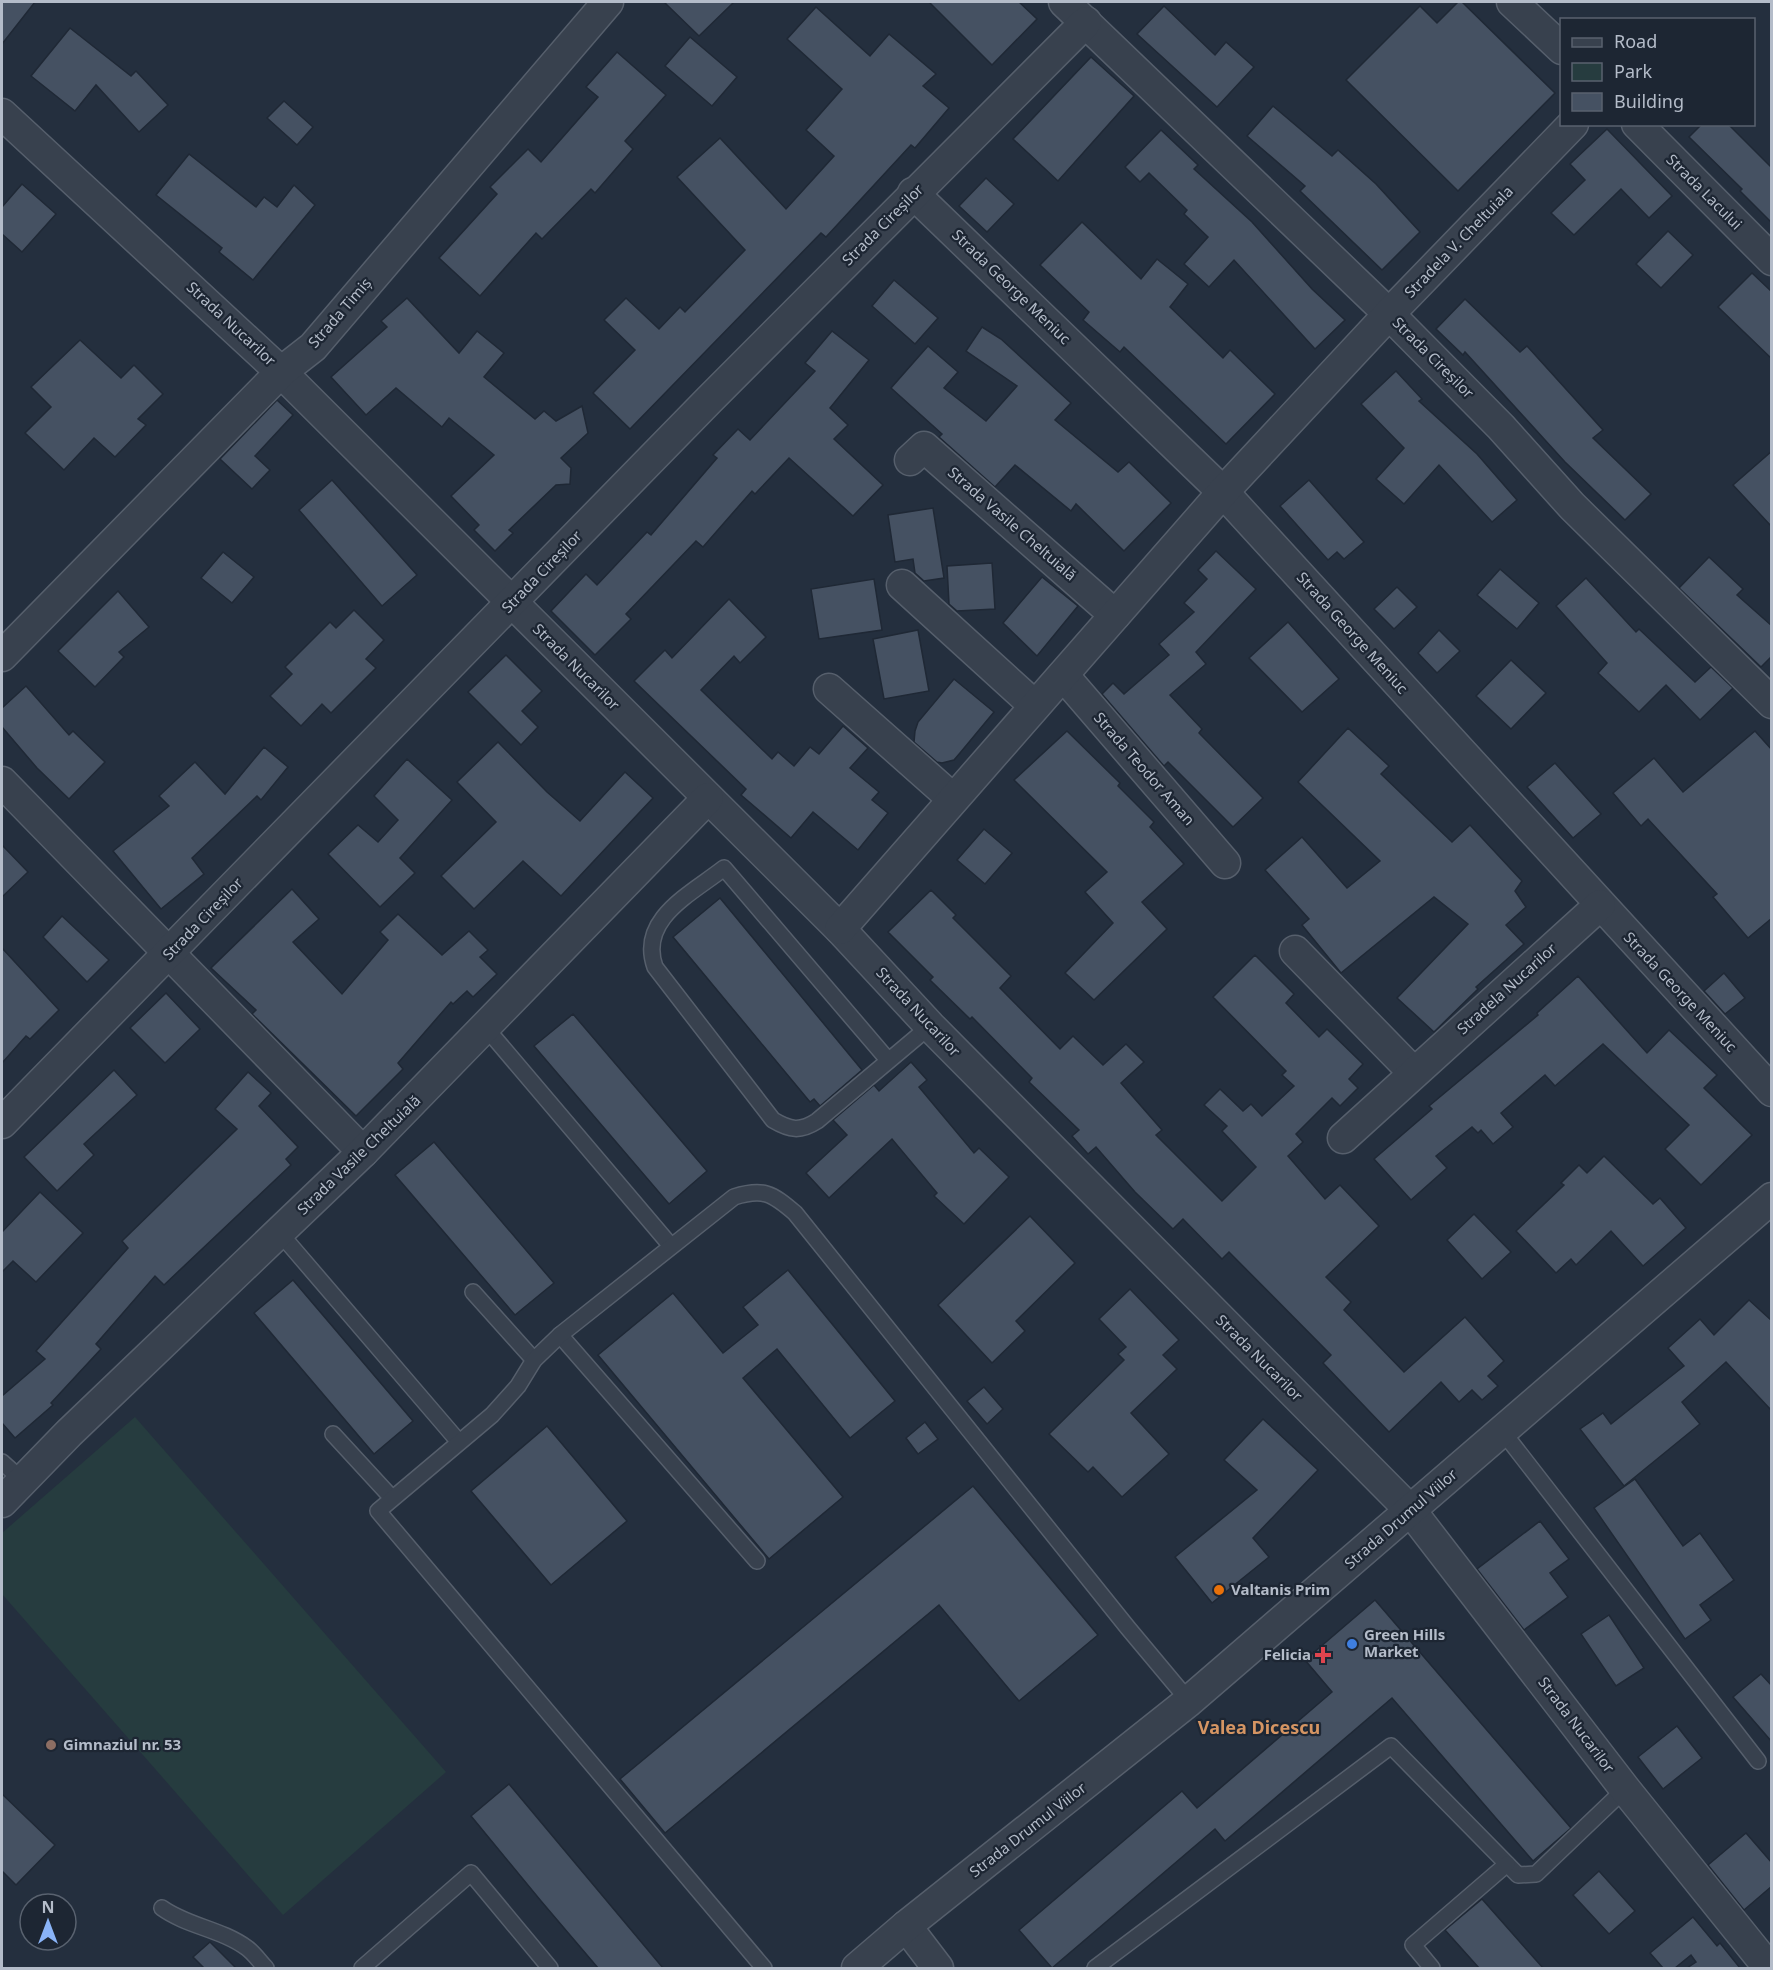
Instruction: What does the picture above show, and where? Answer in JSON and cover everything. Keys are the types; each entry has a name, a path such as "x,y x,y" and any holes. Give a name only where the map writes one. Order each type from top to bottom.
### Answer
{"street":[{"name":"Strada Timiș","path":"2,655 281,372 312,346 608,2"},
{"name":"Strada Cireșilor","path":"1064,2 1389,314 1501,427 1572,506 1772,703"},
{"path":"1512,2 1560,47"},
{"name":"Strada Cireșilor","path":"2,1124 913,194 1086,22"},
{"name":"Strada Nucarilor","path":"2,114 281,372 840,929 930,1026 1411,1510 1625,1789 1769,1968"},
{"name":"Stradela V. Cheltuiala","path":"1223,492 1389,314 1571,126"},
{"name":"Strada Lacului","path":"1639,126 1772,261"},
{"name":"Strada George Meniuc","path":"913,194 1223,492 1772,1091"},
{"name":"Strada Vasile Cheltuială","path":"910,460 924,447 1115,615"},
{"path":"840,929 1223,492"},
{"path":"902,585 1035,706"},
{"name":"Strada Teodor Aman","path":"1063,675 1225,863"},
{"path":"829,689 953,799"},
{"path":"2,782 363,1152"},
{"name":"Strada Vasile Cheltuială","path":"2,1503 12,1471 279,1232 363,1152 708,798"},
{"name":"Stradela Nucarilor","path":"1343,1138 1600,905"},
{"path":"1295,951 1414,1073"},
{"name":"Strada Drumul Viilor","path":"857,1968 906,1926 1189,1701 1772,1198"},
{"path":"906,1926 938,1968"}],"lane":[{"path":"888,1060 724,868 659,921 650,942 655,967 773,1120 779,1124 795,1130 806,1128 930,1026"},
{"path":"486,1028 671,1246"},
{"path":"764,1968 378,1510 506,1400 534,1360 560,1335 734,1197 755,1191 777,1197 795,1213 1189,1701"},
{"path":"279,1232 459,1442"},
{"path":"473,1292 534,1360"},
{"path":"560,1335 757,1561"},
{"path":"1503,1432 1758,1761"},
{"path":"333,1434 391,1497"},
{"path":"1106,1966 1391,1746 1518,1875 1536,1874 1625,1789"},
{"path":"1432,1968 1413,1945 1507,1864"},
{"path":"362,1968 471,1873 550,1968"},
{"path":"162,1908 178,1920 202,1927 247,1948 266,1968"}],"green space":[{"path":"135,1417 446,1772 283,1915 2,1594 2,1533"}],"building":[{"path":"2,2 35,2 2,44"},
{"path":"664,2 734,2 699,36"},
{"path":"929,2 1019,2 1037,19 992,65"},
{"path":"1458,2 1462,2 1555,93 1458,191 1346,80 1420,6 1437,23"},
{"path":"1164,6 1215,55 1226,42 1254,67 1217,107 1137,34"},
{"path":"816,7 870,56 889,34 936,74 923,86 949,108 915,148 911,145 826,237 821,233 630,429 593,393 635,350 604,320 626,298 659,329 680,307 685,312 745,250 677,177 720,138 786,209 834,156 806,130 842,89 787,39"},
{"path":"70,28 131,76 136,71 168,105 139,132 96,85 75,111 31,76"},
{"path":"690,37 737,77 712,106 665,66"},
{"path":"617,52 666,95 625,141 633,149 595,193 591,189 542,239 536,233 480,296 439,258 497,194 490,187 528,149 541,162 598,97 586,87"},
{"path":"1091,57 1134,96 1058,181 1013,139"},
{"path":"284,101 313,127 297,145 267,118"},
{"path":"1273,106 1332,156 1338,150 1376,184 1420,232 1382,270 1300,191 1305,186 1247,136"},
{"path":"1700,126 1730,126 1772,168 1772,223 1740,191 1742,189 1689,137"},
{"path":"1607,129 1672,196 1649,218 1621,189 1574,235 1551,213 1585,180 1570,164"},
{"path":"1161,130 1198,165 1194,169 1252,222 1312,289 1345,320 1315,349 1234,260 1209,287 1184,264 1208,237 1184,214 1187,210 1149,173 1140,182 1125,167"},
{"path":"189,154 256,207 264,197 277,207 294,185 315,205 253,280 219,252 222,248 156,195"},
{"path":"986,178 1014,204 987,232 959,206"},
{"path":"22,184 56,214 22,252 2,234 2,207"},
{"path":"1082,222 1141,279 1157,259 1188,284 1170,307 1223,358 1230,350 1275,394 1226,444 1124,347 1120,352 1083,320 1089,312 1040,265"},
{"path":"1668,231 1693,255 1661,288 1636,264"},
{"path":"1752,273 1772,292 1772,359 1718,307"},
{"path":"894,280 938,318 915,344 872,306"},
{"path":"407,298 459,353 477,331 504,353 484,377 535,419 544,411 556,421 582,406 588,433 561,458 571,468 570,484 556,485 509,530 513,533 495,551 474,530 479,525 451,496 494,455 449,418 442,427 396,388 366,415 331,377 387,327 381,321"},
{"path":"1465,299 1520,352 1527,346 1603,430 1593,438 1651,494 1625,520 1565,462 1465,352 1463,355 1436,329"},
{"path":"982,327 1001,339 1071,403 1055,420 1118,472 1129,462 1171,503 1124,551 1076,504 1071,511 1015,465 995,487 939,437 942,434 891,388 928,346 958,372 944,388 986,421 1017,386 966,351"},
{"path":"832,331 869,360 830,408 848,425 834,439 883,485 853,516 789,458 755,494 752,491 703,547 696,541 626,614 631,619 595,655 551,611 586,574 597,585 647,532 651,535 717,458 713,455 738,429 750,440 815,371 805,363"},
{"path":"80,340 121,378 134,365 163,394 138,419 146,425 115,457 94,438 64,470 25,433 51,407 31,387"},
{"path":"1396,371 1422,399 1419,401 1477,454 1517,500 1492,522 1439,465 1404,504 1376,479 1404,448 1361,404"},
{"path":"277,400 293,415 255,456 270,470 252,489 220,459"},
{"path":"1772,451 1772,527 1733,485"},
{"path":"332,480 417,575 382,606 299,510"},
{"path":"1309,480 1364,542 1344,559 1337,552 1328,560 1280,506"},
{"path":"933,508 944,578 924,581 915,573 913,559 895,562 888,515"},
{"path":"1216,551 1256,589 1196,652 1206,664 1170,695 1202,729 1199,733 1263,798 1233,827 1168,762 1164,766 1102,694 1113,683 1124,694 1169,655 1159,644 1194,612 1184,603 1207,579 1198,570"},
{"path":"223,552 254,577 232,603 201,578"},
{"path":"1709,557 1743,589 1737,595 1772,626 1772,656 1761,667 1679,588"},
{"path":"992,563 995,609 957,611 949,604 947,566"},
{"path":"1500,569 1539,603 1517,629 1477,595"},
{"path":"1042,577 1078,606 1037,656 1003,623"},
{"path":"1586,578 1636,632 1639,629 1695,682 1711,667 1733,688 1700,720 1666,685 1639,712 1598,673 1607,663 1556,606"},
{"path":"874,579 882,630 819,639 811,589"},
{"path":"1397,587 1417,607 1394,629 1374,609"},
{"path":"118,591 149,627 119,652 124,657 95,687 58,651"},
{"path":"729,599 766,637 740,663 734,656 701,690 772,759 778,752 794,766 810,747 819,754 843,726 868,748 850,768 879,792 872,800 888,813 858,850 813,812 791,838 741,795 746,789 634,681 665,650 672,658"},
{"path":"354,610 384,640 366,659 376,668 331,713 322,704 301,726 270,696 292,674 285,667 330,622 336,628"},
{"path":"1288,622 1339,679 1302,712 1249,658"},
{"path":"918,630 929,691 884,699 873,639"},
{"path":"1439,630 1460,651 1437,673 1418,653"},
{"path":"506,655 542,691 522,711 538,727 521,745 468,692"},
{"path":"1511,660 1546,693 1511,729 1476,696"},
{"path":"954,679 994,712 954,760 942,763 937,762 914,742 915,731 918,722"},
{"path":"26,686 69,735 73,731 105,762 69,799 37,768 2,727 2,708"},
{"path":"1348,728 1389,766 1381,774 1452,842 1470,825 1522,881 1515,891 1526,907 1506,925 1524,944 1476,987 1478,989 1434,1032 1397,998 1468,924 1434,897 1341,973 1302,925 1309,919 1265,870 1302,837 1347,888 1380,861 1298,782"},
{"path":"1067,731 1120,783 1118,786 1154,822 1150,827 1184,864 1142,902 1167,929 1094,1000 1065,973 1113,923 1085,892 1107,872 1014,780"},
{"path":"1755,731 1772,750 1772,918 1748,938 1713,897 1717,894 1648,819 1641,826 1613,793 1654,758 1683,792"},
{"path":"498,742 547,792 580,821 625,772 653,798 561,896 523,861 474,909 441,876 496,822 457,782"},
{"path":"264,747 288,767 261,800 257,796 192,858 204,874 161,909 113,851 169,806 159,796 195,762 225,794"},
{"path":"407,759 452,800 400,858 415,873 380,907 328,854 358,825 378,842 398,820 374,796"},
{"path":"1555,763 1601,814 1573,838 1527,787"},
{"path":"984,829 1012,853 985,884 957,860"},
{"path":"2,845 28,872 2,897"},
{"path":"292,889 319,919 293,942 342,994 388,940 380,932 398,914 442,955 469,931 488,950 480,957 497,974 473,997 467,991 453,1004 451,1002 398,1063 403,1069 356,1116 252,1014 256,1010 211,968"},
{"path":"931,890 956,915 953,918 1011,976 1000,988 1060,1049 1073,1036 1103,1065 1126,1044 1144,1062 1121,1083 1162,1130 1156,1135 1222,1201 1256,1167 1222,1131 1227,1126 1204,1105 1220,1089 1243,1111 1251,1104 1262,1116 1294,1086 1282,1075 1286,1071 1213,997 1255,955 1294,994 1286,1003 1319,1037 1327,1029 1363,1064 1349,1079 1358,1088 1340,1106 1332,1098 1296,1134 1303,1142 1288,1156 1325,1199 1340,1185 1379,1226 1326,1277 1351,1302 1344,1310 1404,1372 1465,1317 1504,1361 1488,1376 1498,1386 1482,1400 1472,1390 1459,1402 1441,1382 1389,1432 1323,1363 1331,1355 1229,1252 1222,1259 1183,1219 1173,1229 1135,1192 1096,1147 1088,1154 1072,1136 1079,1130 1029,1082 1032,1078 972,1017 970,1019 930,980 933,977 888,932"},
{"path":"720,898 862,1070 820,1106 814,1099 810,1102 673,937"},
{"path":"62,916 109,960 87,982 43,937"},
{"path":"2,948 59,1010 30,1039 26,1036 2,1063"},
{"path":"1724,973 1745,998 1725,1014 1704,991"},
{"path":"1578,976 1647,1053 1669,1030 1717,1075 1704,1088 1752,1135 1701,1185 1665,1149 1689,1125 1603,1044 1555,1086 1545,1075 1501,1113 1513,1127 1493,1144 1481,1130 1478,1133 1472,1127 1436,1156 1447,1168 1411,1200 1374,1159 1432,1109 1429,1106 1538,1015 1537,1013"},
{"path":"166,993 200,1029 165,1063 130,1028"},
{"path":"573,1014 707,1171 669,1204 534,1046"},
{"path":"911,1062 927,1080 919,1087 974,1153 979,1148 1009,1177 964,1224 934,1196 937,1193 892,1139 829,1198 806,1173 847,1135 833,1120 874,1085 879,1091"},
{"path":"114,1070 137,1095 84,1144 94,1155 57,1191 24,1157"},
{"path":"248,1072 271,1093 259,1106 298,1147 286,1159 291,1165 164,1285 155,1276 96,1344 101,1349 51,1403 53,1405 15,1438 2,1423 2,1396 45,1359 36,1351 128,1248 122,1241 237,1129 215,1109"},
{"path":"434,1142 554,1283 515,1315 395,1175"},
{"path":"1604,1156 1653,1204 1660,1198 1686,1228 1643,1266 1611,1231 1576,1265 1571,1259 1556,1273 1516,1231 1564,1185 1561,1183 1579,1165 1587,1173"},
{"path":"40,1192 83,1233 36,1282 13,1261 2,1272 2,1232"},
{"path":"1474,1214 1511,1252 1482,1279 1447,1240"},
{"path":"1030,1216 1075,1263 1016,1321 1025,1331 992,1363 938,1305"},
{"path":"788,1270 895,1401 850,1438 777,1349 743,1378 843,1497 769,1559 598,1355 673,1293 723,1353 758,1325 743,1307"},
{"path":"293,1280 413,1421 374,1454 254,1313"},
{"path":"1130,1289 1179,1340 1163,1355 1177,1369 1131,1413 1169,1454 1122,1497 1093,1467 1088,1472 1049,1434 1124,1360 1118,1354 1126,1347 1099,1319"},
{"path":"1749,1300 1772,1321 1772,1411 1726,1362 1682,1402 1700,1424 1624,1486 1580,1429 1603,1413 1611,1424 1684,1366 1668,1348 1700,1319 1714,1335"},
{"path":"984,1387 1003,1409 987,1424 967,1401"},
{"path":"1263,1419 1318,1470 1253,1538 1269,1557 1212,1603 1175,1557 1257,1490 1224,1460"},
{"path":"925,1422 938,1439 918,1454 906,1438"},
{"path":"547,1426 627,1521 551,1585 471,1491"},
{"path":"1635,1479 1683,1546 1700,1533 1734,1580 1700,1605 1711,1620 1685,1639 1594,1508"},
{"path":"973,1486 1098,1635 1019,1701 939,1605 665,1833 620,1779"},
{"path":"1540,1521 1569,1559 1550,1573 1568,1597 1524,1630 1477,1569"},
{"path":"1375,1600 1571,1828 1533,1861 1392,1698 1225,1841 1215,1829 1052,1968 1019,1930 1182,1791 1197,1808 1332,1692 1305,1660"},
{"path":"1609,1615 1644,1668 1616,1686 1581,1634"},
{"path":"1761,1674 1772,1686 1772,1742 1733,1697"},
{"path":"1677,1726 1702,1758 1663,1789 1638,1757"},
{"path":"509,1784 663,1968 598,1968 541,1901 471,1816"},
{"path":"2,1794 55,1845 16,1885 2,1871"},
{"path":"1746,1833 1772,1863 1772,1886 1744,1910 1708,1865"},
{"path":"1599,1871 1635,1911 1609,1934 1573,1895"},
{"path":"1482,1899 1543,1968 1479,1968 1445,1930"},
{"path":"1693,1917 1717,1946 1720,1943 1740,1968 1687,1968 1696,1962 1691,1955 1675,1968 1663,1968 1650,1953"},
{"path":"210,1942 236,1968 204,1968 193,1957"}],"place":[{"name":"Valtanis Prim","path":"1219,1590"},
{"name":"Green Hills Market","path":"1352,1644"},
{"name":"Felicia","path":"1323,1655"},
{"name":"Gimnaziul nr. 53","path":"51,1745"}],"district":[{"name":"Valea Dicescu","path":"1259,1728"}]}
